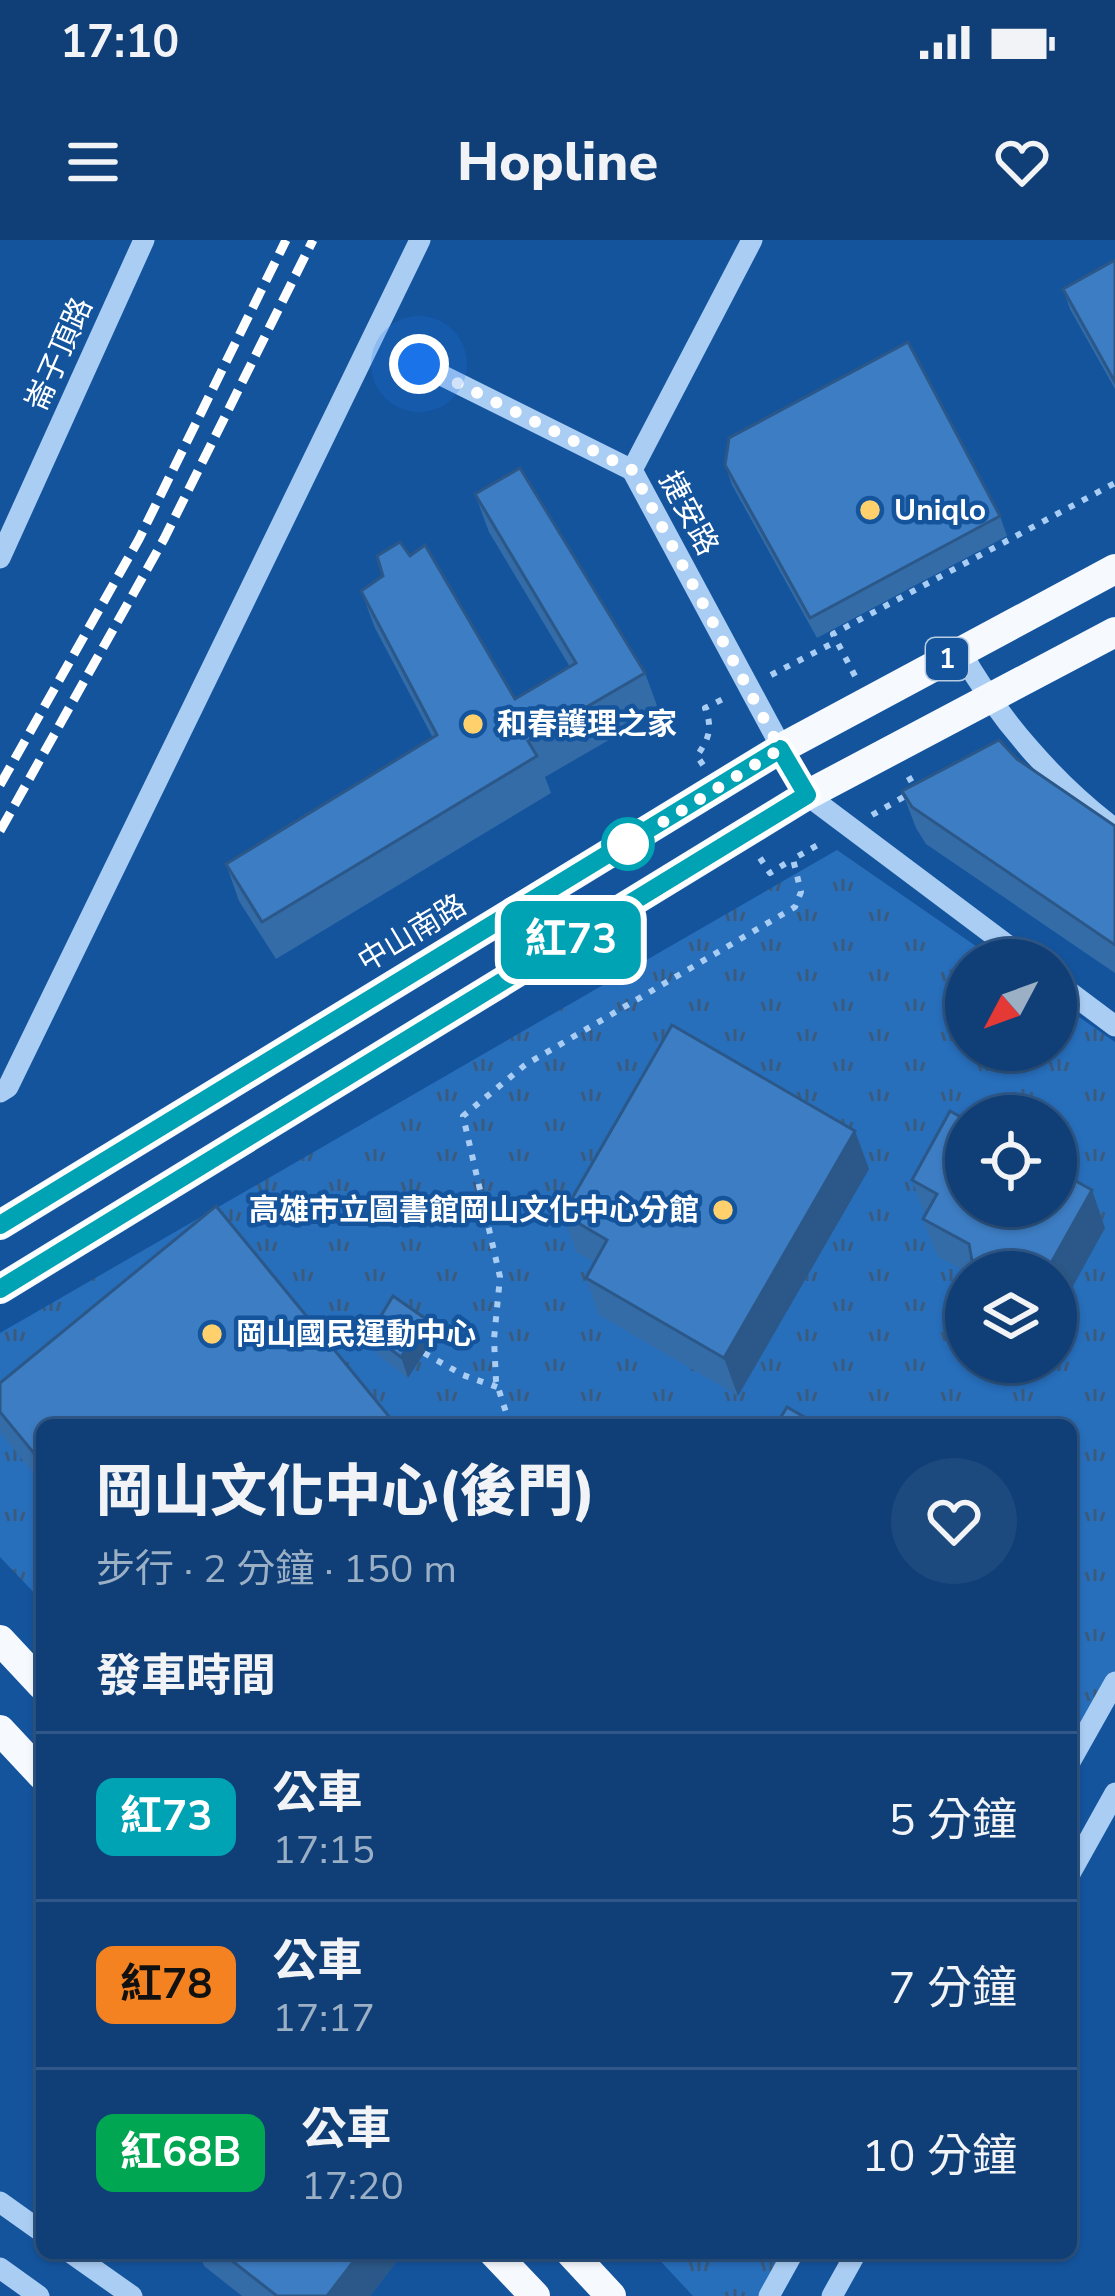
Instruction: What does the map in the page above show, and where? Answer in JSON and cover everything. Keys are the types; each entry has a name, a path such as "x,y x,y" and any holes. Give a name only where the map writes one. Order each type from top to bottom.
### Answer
{"main road":[{"name":"中山南路","path":"0,1225 780,749 1115,569"},
{"name":"1","path":"0,1289 807,795 1115,632"},
{"path":"0,1640 36,1679"},
{"path":"0,1730 36,1769"},
{"path":"500,2259 535,2296"},
{"path":"577,2259 611,2296"}],"street":[{"name":"崙子頂路","path":"0,558 144,240"},
{"path":"0,1092 8,1088 420,240"},
{"name":"捷安路","path":"752,240 632,470 807,795"},
{"path":"419,364 632,470"},
{"path":"961,652 988,700 1090,810 1115,829"},
{"path":"807,795 999,939"},
{"path":"1077,998 1115,1026"},
{"path":"1077,1749 1115,1682"},
{"path":"1077,1861 1115,1793"},
{"path":"0,2202 36,2228"},
{"path":"80,2259 132,2296"},
{"path":"769,2296 790,2259"},
{"path":"832,2296 853,2259"},
{"path":"0,2268 39,2296"}],"path":[{"path":"868,702 833,634 1115,483"},
{"path":"508,1419 497,1388 494,1340 500,1277 463,1116 525,1065 795,907 801,892 793,859 916,790 894,749"},
{"path":"424,1353 497,1388"}],"green space":[{"path":"837,850 966,939 945,939 945,1071 1077,1071 1077,1016 1115,1042 1115,1679 1077,1746 1077,1419 36,1419 36,1595 0,1557 0,1333"},
{"path":"659,2259 786,2259 765,2296 693,2296"}],"building":[{"path":"1115,260 1115,382 1063,289"},
{"name":"Uniqlo","path":"908,342 1000,516 810,618 725,465 729,438"},
{"name":"和春護理之家","path":"520,468 645,673 528,741 537,756 262,922 226,864 437,735 361,591 383,576 377,556 400,542 410,556 425,545 515,699 576,663 475,494"},
{"path":"999,740 1017,759 1115,826 1115,945 912,807 902,791"},
{"name":"高雄市立圖書館岡山文化中心分館","path":"672,1025 855,1131 724,1358 586,1278 607,1240 563,1214"},
{"path":"945,1120 945,1227 1071,1227 1058,1251 970,1251 969,1244 923,1219 937,1194 912,1180"},
{"path":"1077,1182 1092,1190 1077,1217"},
{"name":"岡山國民運動中心","path":"216,1206 391,1419 36,1419 36,1456 0,1412 0,1383"},
{"path":"393,1296 426,1319 401,1357 370,1334"},
{"path":"787,1407 808,1419 780,1419"},
{"path":"230,2259 355,2259 327,2296 277,2296"}],"railway":[{"path":"0,785 139,539 286,240"},
{"path":"0,831 164,539 313,240"}],"bus line":[{"name":"紅73","path":"0,1225 780,749 807,795 0,1289"}],"place":[{"name":"Uniqlo","path":"870,510"},
{"name":"和春護理之家","path":"473,724"},
{"name":"高雄市立圖書館岡山文化中心分館","path":"723,1210"},
{"name":"岡山國民運動中心","path":"212,1334"}],"route":[{"path":"419,364 632,470 780,749 628,844"}]}
